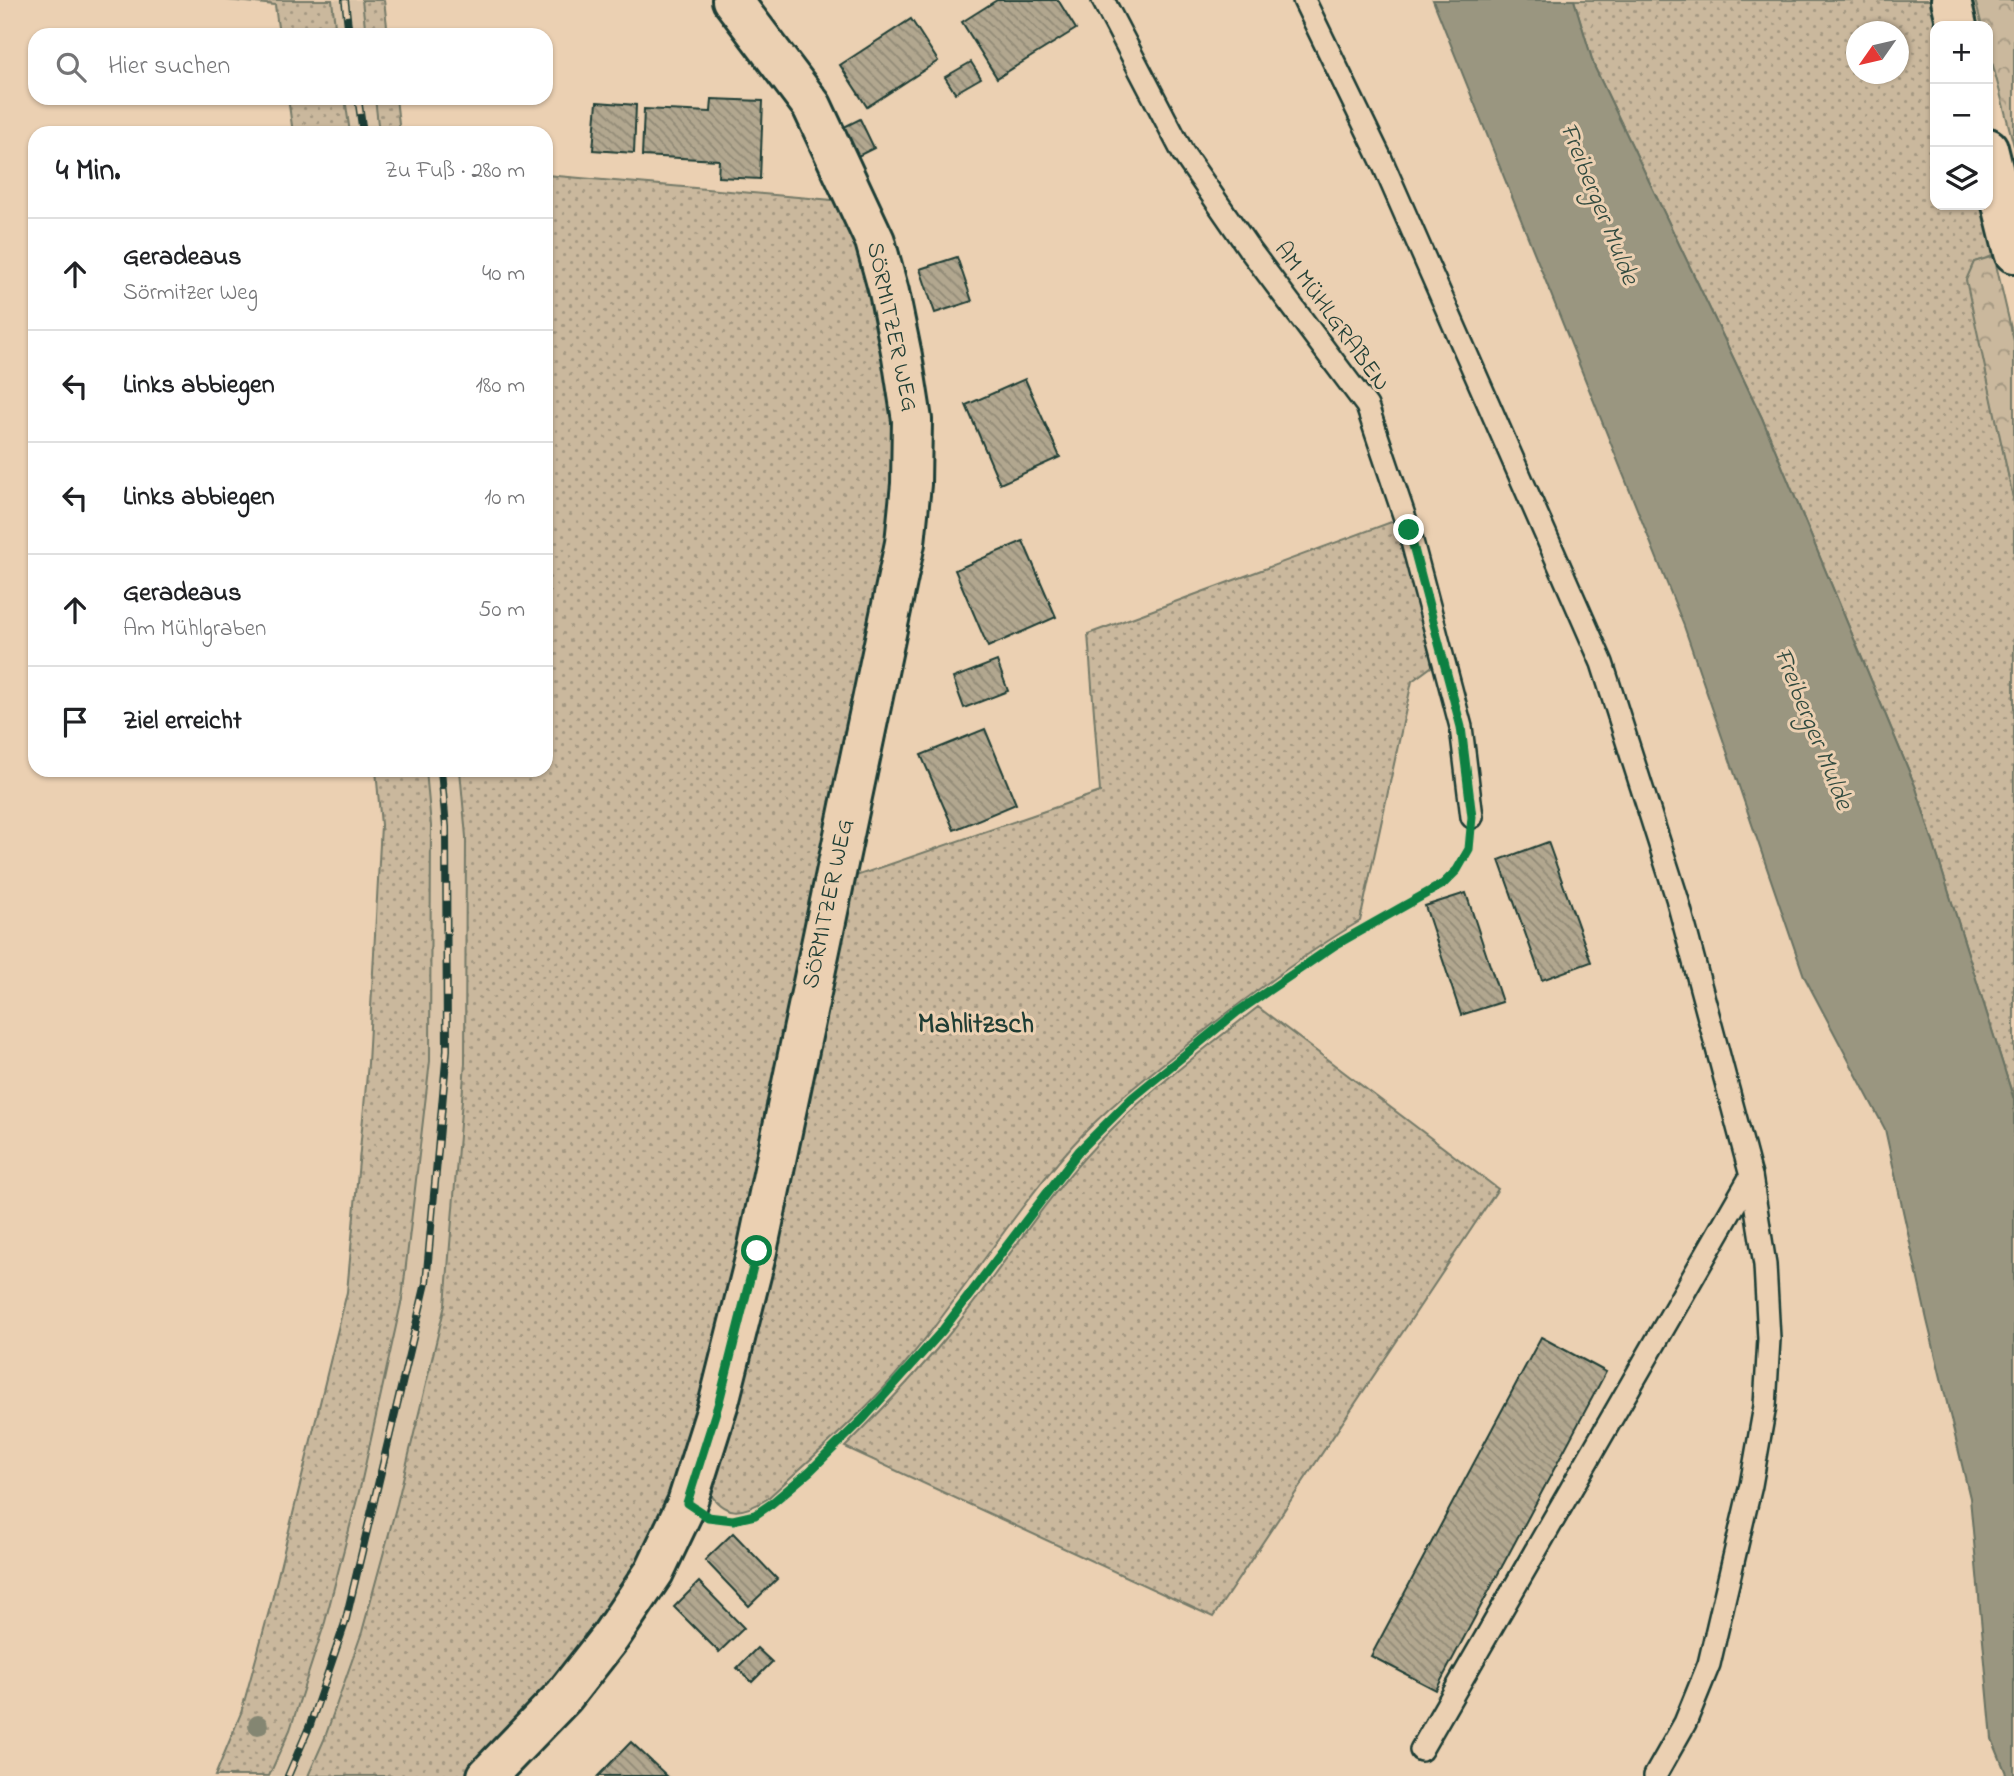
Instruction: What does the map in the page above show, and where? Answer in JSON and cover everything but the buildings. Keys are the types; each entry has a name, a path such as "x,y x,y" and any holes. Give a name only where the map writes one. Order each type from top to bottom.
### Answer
{"street":[{"name":"SÖRMITZER WEG","path":"487,1776 564,1696 611,1636 654,1572 687,1503 719,1402 757,1251 905,543 911,484 912,420 900,344 875,241 812,106 732,0"},
{"path":"1951,0 1956,21"},
{"path":"1993,168 2014,253"}],"lane":[{"name":"AM MÜHLGRABEN","path":"1103,0 1183,153 1250,250 1367,406 1409,530 1461,727 1472,817"},
{"path":"1304,0 1381,159 1602,663 1677,898 1751,1176 1765,1265 1769,1339 1765,1406 1751,1485 1709,1664 1685,1723 1655,1776"},
{"path":"1421,1750 1751,1176"}],"path":[{"path":"687,1503 708,1517 733,1520 755,1515 810,1471 863,1419 942,1331 1079,1151 1132,1098 1237,1012 1335,945 1443,884 1457,870 1469,849 1472,817"}],"shaded area":[{"path":"332,0 362,0 365,28 335,28"},
{"path":"346,105 376,105 378,126 349,126"},
{"path":"427,777 461,777 466,837 465,1063 445,1305 397,1504 362,1632 324,1740 308,1776 269,1776 290,1730 325,1622 402,1299 430,1061 431,826"}],"green space":[{"path":"227,0 332,0 335,28 278,28 275,5"},
{"path":"362,0 384,0 387,28 365,28"},
{"path":"1574,0 1947,0 1951,21 1930,21 1930,210 1986,210 1994,256 1974,262 1967,280 2014,502 2014,1100 1916,788 1762,418 1594,66"},
{"path":"1975,0 2014,0 2014,146 1993,66 1993,21 1981,21"},
{"path":"289,105 346,105 349,126 292,126"},
{"path":"376,105 397,105 399,126 378,126"},
{"path":"553,176 844,201 893,362 898,486 824,874 689,1461 603,1632 473,1776 308,1776 324,1740 362,1632 397,1504 445,1305 465,1063 466,837 461,777 553,777"},
{"path":"1994,256 2014,341 2014,502 1966,280 1974,262"},
{"path":"1394,521 1435,664 1412,681 1360,921 1248,997 1112,1107 1085,1132 1047,1175 932,1330 883,1389 767,1499 742,1510 734,1511 721,1505 708,1490 796,1110 808,1101 850,878 1100,792 1088,634"},
{"path":"377,777 427,777 431,826 430,1061 402,1299 361,1484 325,1622 290,1730 269,1776 215,1776 241,1713 272,1600 347,1292 368,1063 381,825"},
{"path":"1258,1007 1498,1189 1213,1617 845,1447 897,1394 946,1338 1085,1157 1146,1097"}],"water":[{"name":"Freiberger Mulde","path":"1433,0 1574,0 1594,66 1762,418 1916,788 2014,1100 2014,1776 2007,1776 1992,1739 1970,1498 1885,1129 1804,976 1684,626"}],"railway":[{"path":"345,0 348,28"},
{"path":"359,105 362,126"},
{"path":"288,1776 310,1725 345,1623 426,1283 447,1050 446,827 442,777"}],"district":[{"name":"Mahlitzsch","path":"976,1025"}],"route":[{"path":"757,1251 719,1402 687,1503 708,1517 733,1520 755,1515 810,1471 863,1419 942,1331 1079,1151 1132,1098 1237,1012 1335,945 1443,884 1457,870 1469,849 1472,817 1461,727 1409,530"}]}
